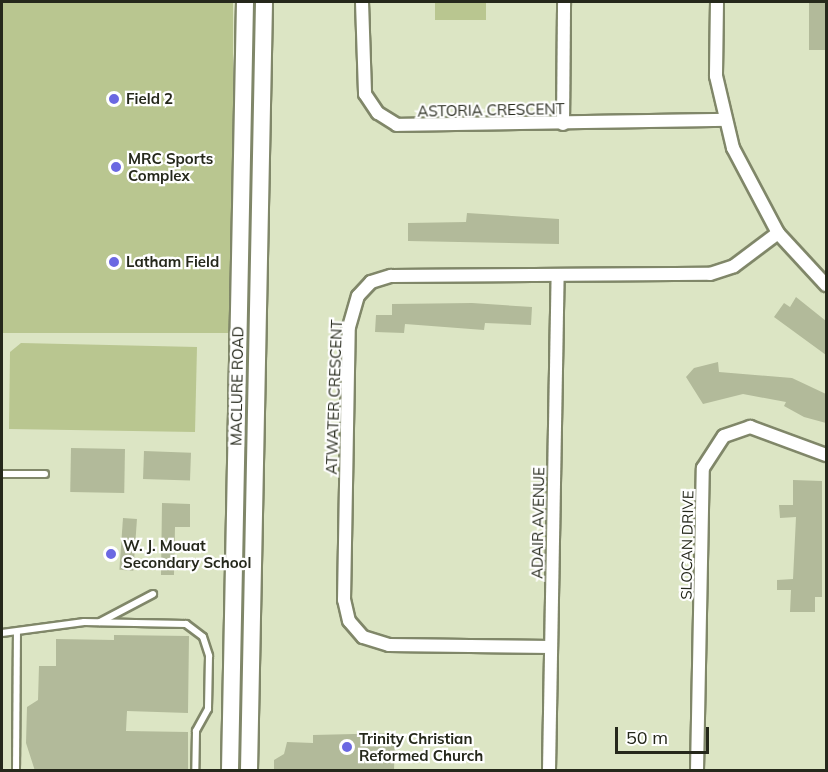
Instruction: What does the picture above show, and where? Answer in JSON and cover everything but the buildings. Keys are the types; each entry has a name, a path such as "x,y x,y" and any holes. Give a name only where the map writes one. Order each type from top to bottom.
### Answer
{"main road":[{"name":"MACLURE ROAD","path":"230,771 244,2"},
{"name":"MACLURE ROAD","path":"249,771 264,2"}],"street":[{"name":"ASTORIA CRESCENT","path":"362,2 361,80 371,106 388,121 407,127 724,120"},
{"path":"562,124 564,2"},
{"path":"717,2 716,76 724,120 743,171 778,233 826,285"},
{"name":"ATWATER CRESCENT","path":"551,647 389,645 363,637 349,621 344,600 349,327 358,296 380,278 722,272 778,233"},
{"name":"ADAIR AVENUE","path":"549,771 558,276"},
{"name":"SLOCAN DRIVE","path":"697,771 704,468 724,436 750,427 826,455"}],"lane":[{"path":"2,474 45,474"},
{"path":"100,622 153,594"},
{"path":"2,633 100,622 186,624 203,637 209,656 208,709 196,731 195,771"},
{"path":"16,771 17,633"}],"green space":[{"name":"MRC Sports Complex","path":"2,2 233,2 233,333 2,333"},
{"path":"435,2 486,2 486,20 435,20"},
{"path":"21,343 197,347 195,432 9,429 10,352"}],"place":[{"name":"Field 2","path":"114,99"},
{"name":"MRC Sports Complex","path":"116,167"},
{"name":"Latham Field","path":"114,262"},
{"name":"W. J. Mouat Secondary School","path":"111,554"},
{"name":"Trinity Christian Reformed Church","path":"347,747"}]}
